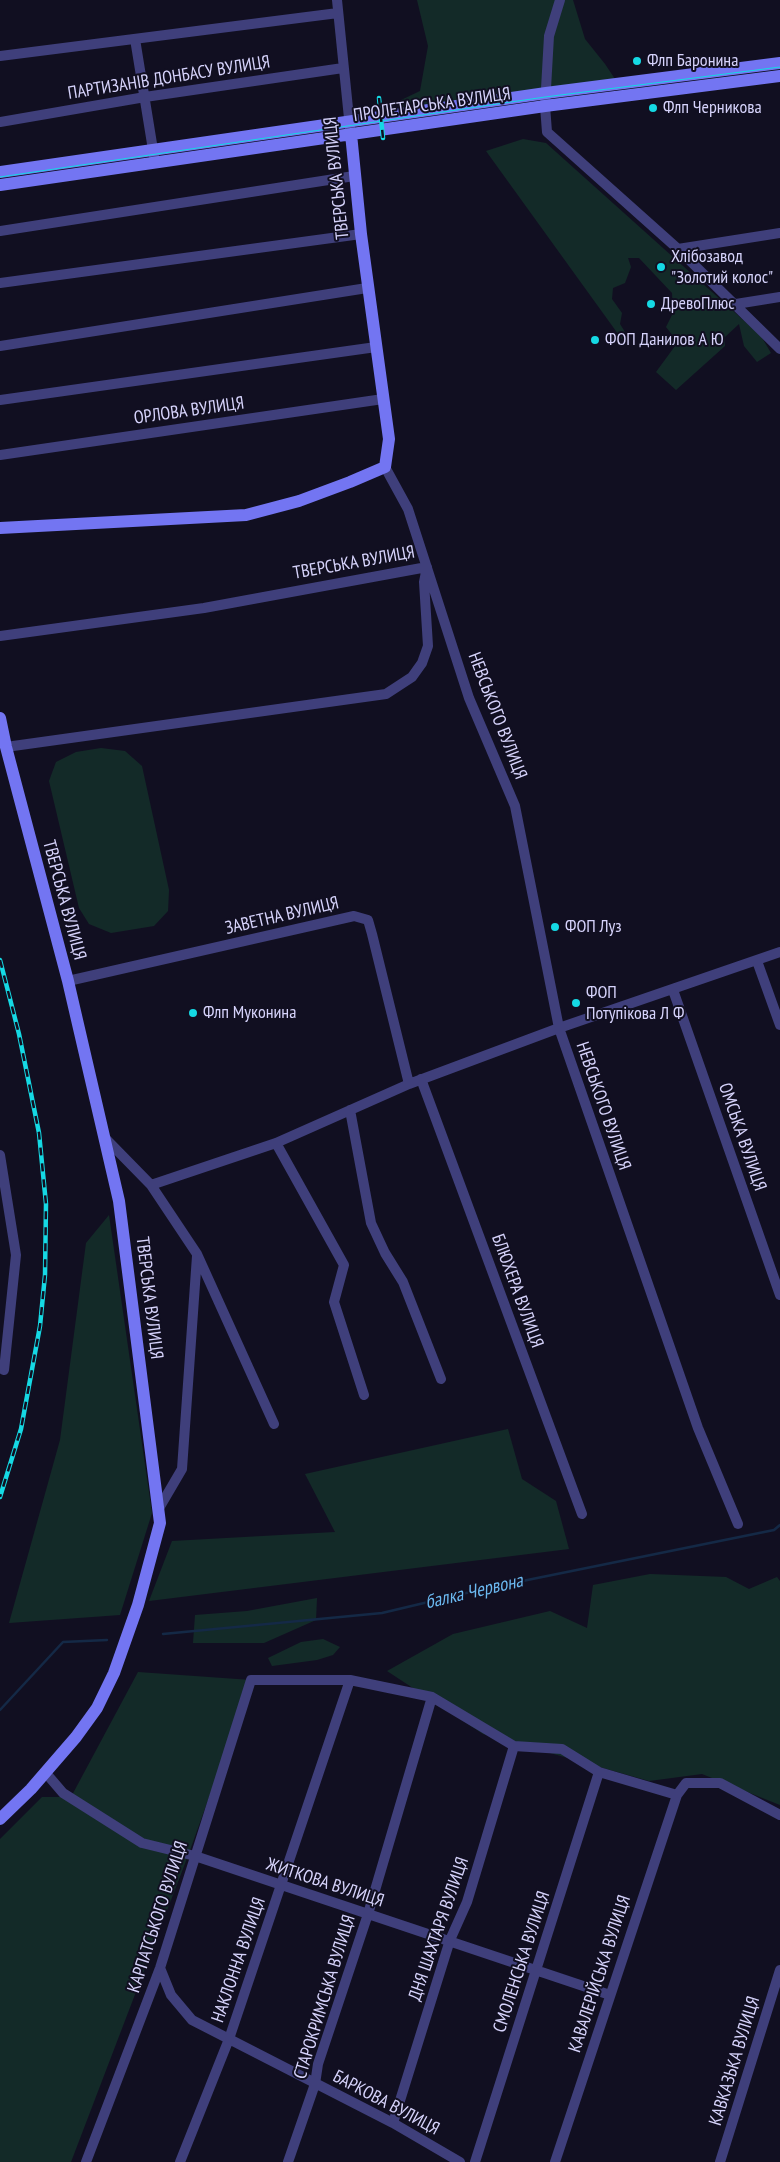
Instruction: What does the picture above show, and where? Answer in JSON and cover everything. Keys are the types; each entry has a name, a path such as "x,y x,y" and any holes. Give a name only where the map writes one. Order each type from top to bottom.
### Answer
{"main road":[{"name":"ПРОЛЕТАРСЬКА ВУЛИЦЯ","path":"0,172 349,120 780,63"},
{"name":"ПРОЛЕТАРСЬКА ВУЛИЦЯ","path":"0,185 545,106 780,76"},
{"name":"ТВЕРСЬКА ВУЛИЦЯ","path":"351,134 367,288 389,439 385,467"},
{"path":"0,528 246,515 299,501 385,467"},
{"name":"ТВЕРСЬКА ВУЛИЦЯ","path":"0,718 68,981 106,1139 118,1201 160,1523 138,1604 114,1673 97,1708 76,1737 0,1819"}],"street":[{"name":"ТВЕРСЬКА ВУЛИЦЯ","path":"336,0 351,134"},
{"path":"560,0 549,36 545,106 547,132 678,249 780,349"},
{"path":"0,56 338,13"},
{"path":"135,39 146,97 155,163"},
{"name":"ПАРТИЗАНІВ ДОНБАСУ ВУЛИЦЯ","path":"0,122 146,97 343,68"},
{"path":"0,231 354,176"},
{"path":"678,249 780,233"},
{"path":"0,283 361,234"},
{"path":"0,346 367,288"},
{"path":"736,304 780,297"},
{"path":"0,400 376,347"},
{"name":"ОРЛОВА ВУЛИЦЯ","path":"0,455 382,399"},
{"name":"НЕВСЬКОГО ВУЛИЦЯ","path":"385,467 408,509 469,698 515,806 559,1028 698,1428 738,1524"},
{"name":"ТВЕРСЬКА ВУЛИЦЯ","path":"0,636 204,608 427,567 424,582 428,646 422,663 412,677 386,694 6,746"},
{"name":"ЗАВЕТНА ВУЛИЦЯ","path":"68,981 354,916 368,920 409,1084"},
{"path":"151,1185 276,1143 421,1079 559,1028 780,952"},
{"path":"757,961 780,1025"},
{"name":"ОМСЬКА ВУЛИЦЯ","path":"674,990 780,1295"},
{"name":"БЛЮХЕРА ВУЛИЦЯ","path":"421,1079 582,1514"},
{"path":"350,1110 371,1223 385,1253 403,1282 442,1379"},
{"path":"106,1139 151,1185 197,1254 274,1424"},
{"path":"276,1143 344,1265 334,1302 364,1395"},
{"path":"0,1155 16,1255 4,1370 0,1368"},
{"path":"158,1510 182,1469 197,1254"},
{"name":"КАРПАТСЬКОГО ВУЛИЦЯ","path":"86,2162 160,1968 251,1680 350,1680"},
{"path":"350,1680 432,1697 514,1746 562,1749 599,1772 677,1795 686,1783 720,1783 780,1815"},
{"name":"НАКЛОННА ВУЛИЦЯ","path":"180,2162 229,2039 350,1680"},
{"name":"СТАРОКРИМСЬКА ВУЛИЦЯ","path":"288,2162 316,2084 318,2064 368,1914 432,1697"},
{"name":"ДНЯ ШАХТАРЯ ВУЛИЦЯ","path":"393,2123 450,1940 467,1902 514,1746"},
{"name":"ЖИТКОВА ВУЛИЦЯ","path":"45,1772 63,1793 142,1843 195,1856 610,1995"},
{"name":"СМОЛЕНСЬКА ВУЛИЦЯ","path":"475,2162 599,1772"},
{"name":"КАВАЛЕРІЙСЬКА ВУЛИЦЯ","path":"556,2162 677,1795"},
{"name":"БАРКОВА ВУЛИЦЯ","path":"160,1968 171,1995 192,2020 393,2123 460,2162"},
{"name":"КАВКАЗЬКА ВУЛИЦЯ","path":"720,2162 780,1970"}],"green space":[{"path":"417,0 573,0 585,39 615,79 401,109 399,101 420,91 428,46"},
{"path":"523,139 546,143 761,336 771,353 757,362 744,346 739,324 725,337 725,346 676,390 656,372 678,342 666,327 673,313 672,293 639,258 628,258 631,267 625,283 613,288 612,299 622,313 620,324 630,340 626,345 486,151"},
{"path":"101,748 125,751 142,766 169,890 168,911 154,926 111,933 89,924 79,908 49,781 56,762 76,752"},
{"path":"109,1215 152,1513 120,1615 9,1623 60,1440 86,1243"},
{"path":"508,1429 522,1479 556,1501 569,1549 149,1601 172,1541 335,1532 305,1474"},
{"path":"650,1574 726,1577 749,1589 777,1577 780,1581 780,1805 702,1774 649,1781 483,1734 387,1671 453,1634 550,1611 587,1628 593,1585"},
{"path":"317,1598 316,1620 264,1643 193,1643 195,1615 247,1611"},
{"path":"323,1639 340,1647 333,1655 317,1660 272,1666 268,1658 301,1642"},
{"path":"138,1672 251,1680 189,1853 71,2162 0,2162 0,1839 42,1797 71,1797"}],"waterway":[{"name":"балка Червона","path":"163,1634 382,1613 483,1589 774,1530 780,1525"},
{"name":"балка Червона","path":"0,1710 63,1642 107,1640"}],"tram line":[{"path":"0,177 545,97 780,67"}],"railway":[{"path":"379,98 383,138"},
{"path":"0,960 19,1034 39,1133 46,1204 45,1275 40,1326 21,1429 0,1497"}],"place":[{"name":"Флп Баронина","path":"637,61"},
{"name":"Флп Черникова","path":"653,108"},
{"name":"Хлібозавод \"Золотий колос\"","path":"661,267"},
{"name":"ДревоПлюс","path":"651,304"},
{"name":"ФОП Данилов А Ю","path":"595,340"},
{"name":"ФОП Луз","path":"555,927"},
{"name":"ФОП Потупікова Л Ф","path":"576,1003"},
{"name":"Флп Муконина","path":"193,1013"}]}
